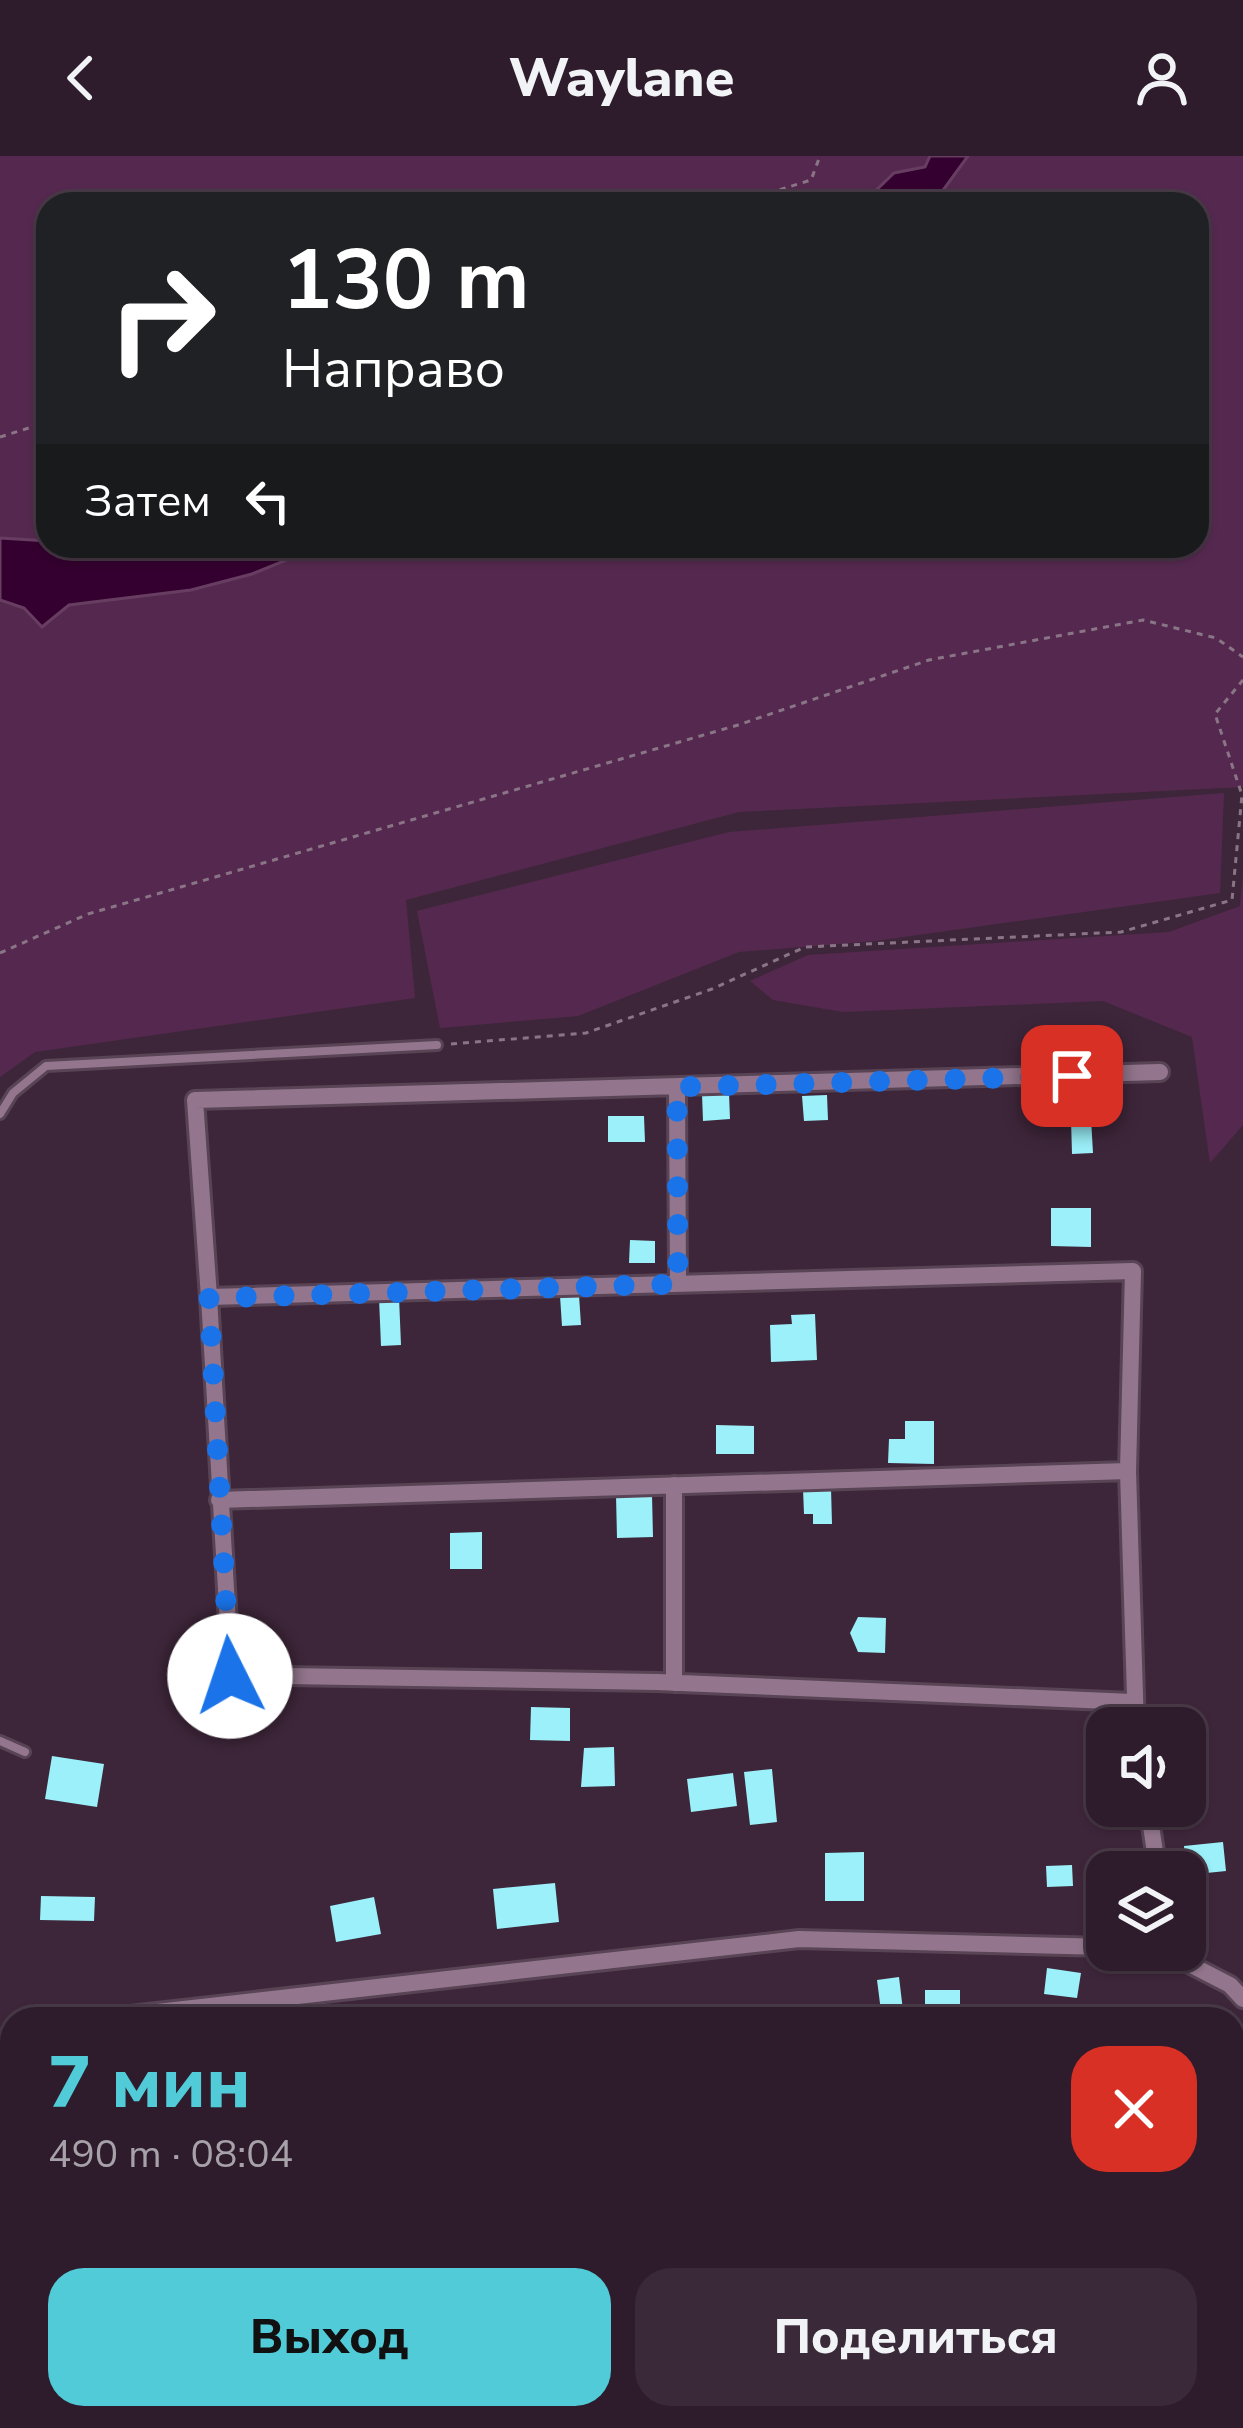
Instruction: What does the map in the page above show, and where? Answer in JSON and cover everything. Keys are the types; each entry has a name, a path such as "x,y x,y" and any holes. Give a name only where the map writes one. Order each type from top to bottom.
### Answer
{"street":[{"path":"1132,1702 674,1683 230,1676 195,1100 1160,1072"},
{"path":"677,1087 678,1284"},
{"path":"209,1298 1133,1271 1128,1471 1133,1707"},
{"path":"219,1500 1128,1471"},
{"path":"674,1485 674,1683"},
{"path":"201,2007 799,1939 1086,1946"},
{"path":"1203,1971 1230,1985 1243,1999"}],"lane":[{"path":"0,1114 13,1093 46,1066 437,1045"},
{"path":"0,1741 25,1751"}],"path":[{"path":"772,192 811,180 820,156"},
{"path":"0,437 36,426"},
{"path":"0,953 88,914 738,725 928,660 1143,620 1216,638 1243,657"},
{"path":"437,1045 586,1033 712,989 805,947 1121,932 1232,899 1242,795 1215,714 1243,680"}],"shaded area":[{"path":"0,156 930,156 926,167 894,173 874,192 36,192 36,540 0,538"},
{"path":"930,156 968,156 942,192 874,192 894,173 925,167"},
{"path":"968,156 1243,156 1243,787 739,812 406,900 415,998 35,1052 0,1077 0,600 24,608 42,626 69,605 113,601 276,558 1209,558 1209,192 942,192"},
{"path":"0,538 36,540 36,558 291,558 191,590 69,605 42,627 24,608 0,600"},
{"path":"1224,793 1220,893 875,941 739,952 578,1016 440,1028 417,911 729,832"},
{"path":"1243,875 1243,1125 1210,1163 1192,1037 1103,1001 843,1012 773,1000 750,981 808,955 1169,932 1240,906"}],"building":[{"path":"729,1093 730,1119 703,1121 702,1094"},
{"path":"827,1095 828,1120 804,1121 802,1096"},
{"path":"608,1116 644,1116 645,1142 608,1142"},
{"path":"1091,1118 1093,1153 1072,1154 1071,1119"},
{"path":"1051,1208 1091,1208 1091,1247 1051,1246"},
{"path":"630,1240 655,1241 655,1263 629,1263"},
{"path":"579,1295 581,1325 562,1326 560,1296"},
{"path":"399,1297 401,1345 381,1346 379,1298"},
{"path":"815,1314 817,1360 771,1362 770,1325 792,1324 791,1315"},
{"path":"905,1421 934,1421 934,1464 888,1463 889,1439 905,1439"},
{"path":"716,1425 754,1426 754,1454 716,1454"},
{"path":"831,1488 832,1524 813,1524 813,1514 804,1514 803,1489"},
{"path":"616,1495 652,1495 653,1537 617,1538"},
{"path":"482,1532 482,1569 450,1569 450,1533"},
{"path":"858,1617 886,1618 885,1653 858,1652 850,1633"},
{"path":"531,1707 570,1708 570,1741 530,1740"},
{"path":"614,1747 615,1786 581,1787 584,1748"},
{"path":"52,1756 104,1764 97,1807 45,1799"},
{"path":"772,1769 777,1822 750,1825 744,1772"},
{"path":"733,1773 737,1806 691,1812 687,1779"},
{"path":"1223,1842 1226,1871 1206,1873 1206,1851 1185,1851 1184,1846"},
{"path":"864,1852 864,1901 825,1901 825,1853"},
{"path":"1072,1865 1073,1886 1047,1887 1046,1866"},
{"path":"555,1883 559,1922 497,1929 493,1889"},
{"path":"41,1896 95,1897 94,1921 40,1920"},
{"path":"374,1897 381,1934 336,1942 330,1906"},
{"path":"1047,1968 1081,1973 1077,1998 1044,1994"},
{"path":"899,1977 903,2007 880,2007 877,1980"},
{"path":"925,1990 960,1990 960,2007 925,2007"}],"route":[{"path":"230,1676 209,1298 678,1284 677,1087 1072,1076"}]}
